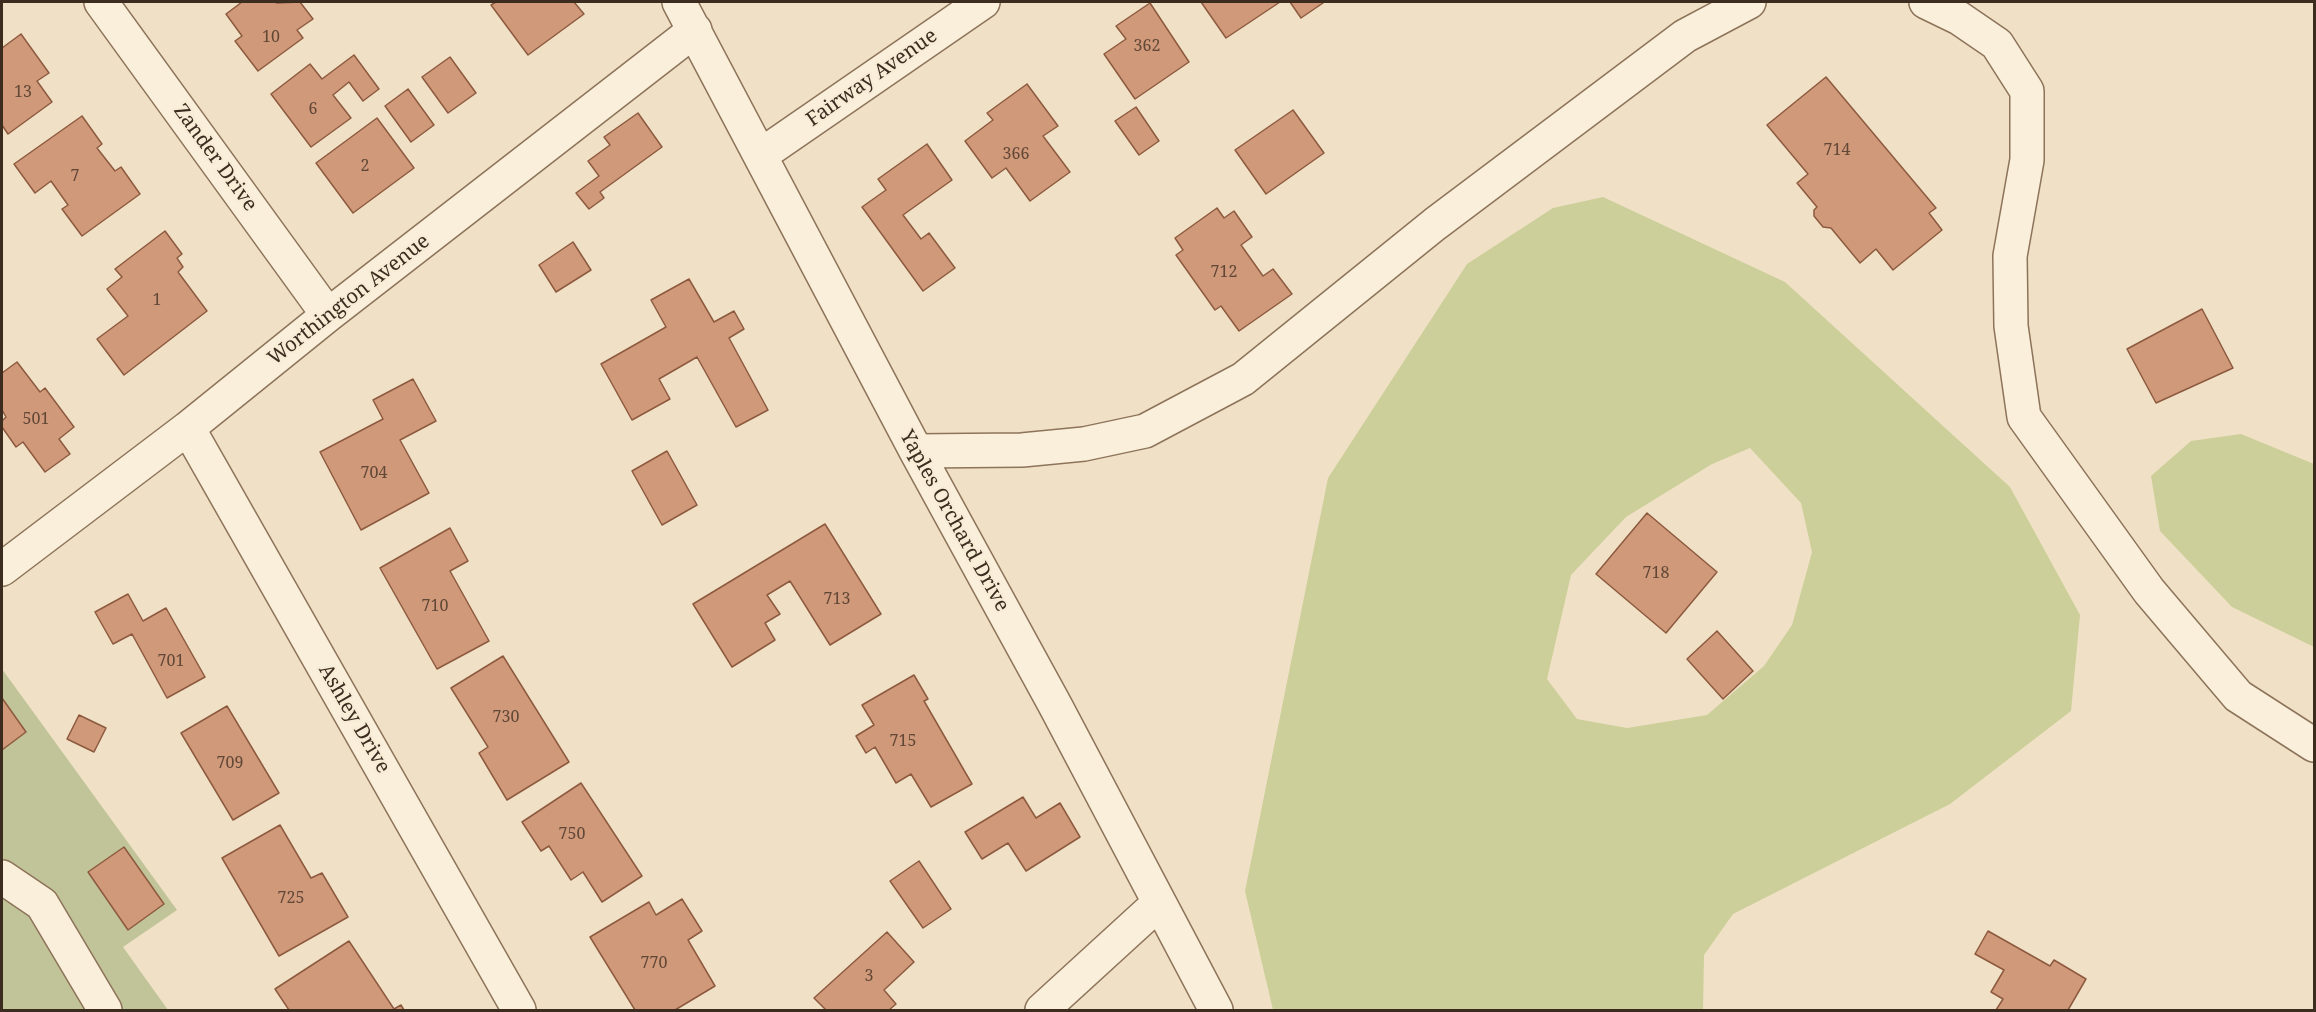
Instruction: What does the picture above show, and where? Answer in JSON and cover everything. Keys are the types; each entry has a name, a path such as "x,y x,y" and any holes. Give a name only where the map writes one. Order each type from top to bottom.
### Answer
{"street":[{"name":"Zander Drive","path":"101,2 328,315"},
{"name":"Yaples Orchard Drive","path":"679,2 1216,1011"},
{"name":"Fairway Avenue","path":"761,155 983,2"},
{"path":"916,451 1022,450 1084,444 1145,431 1243,380 1435,224 1686,36 1749,2"},
{"path":"1926,2 1959,18 1997,44 2027,91 2027,160 2010,256 2011,326 2024,417 2149,591 2238,696 2314,745"},
{"name":"Worthington Avenue","path":"2,569 188,428 328,315 695,30"},
{"name":"Ashley Drive","path":"188,428 519,1011"},
{"path":"2,877 42,904 105,1011"},
{"path":"1042,1011 1158,904"}],"green space":[{"path":"1603,197 1785,282 2010,487 2080,615 2071,711 1950,804 1733,914 1704,955 1703,1010 1273,1010 1245,891 1328,478 1467,264 1553,208","holes":["1750,448 1801,503 1812,552 1792,625 1764,666 1707,715 1627,728 1577,719 1547,679 1571,575 1626,517 1712,464"]},
{"path":"2241,434 2314,464 2314,647 2232,607 2160,531 2151,476 2191,441"},
{"path":"2,669 177,910 123,947 168,1010 2,1010"}],"building":[{"path":"242,2 300,2 313,19 297,30 303,38 258,71 235,41 242,36 226,14"},
{"path":"496,2 574,2 584,14 528,55 491,5"},
{"path":"1201,2 1280,2 1226,38"},
{"path":"1290,2 1322,2 1323,3 1301,18"},
{"path":"1150,3 1189,62 1135,99 1104,54 1126,39 1116,26"},
{"path":"21,34 49,73 37,81 52,102 8,134 2,125 2,48"},
{"path":"354,55 379,89 363,101 349,82 333,95 351,118 311,147 271,94 310,64 322,79"},
{"path":"450,57 476,93 448,113 422,77"},
{"path":"1826,77 1936,208 1929,213 1942,230 1893,270 1876,249 1860,263 1831,228 1823,227 1814,216 1814,210 1817,207 1797,183 1808,174 1767,125"},
{"path":"1027,84 1058,126 1043,136 1070,172 1030,201 1006,168 992,178 965,141 993,120 987,113"},
{"path":"408,89 434,125 411,142 385,106"},
{"path":"1136,107 1159,141 1139,155 1115,121"},
{"path":"1293,110 1324,153 1266,194 1235,150"},
{"path":"638,113 662,147 600,192 604,198 589,209 576,193 599,176 588,161 610,145 604,137"},
{"path":"82,116 102,144 97,148 115,171 121,167 140,194 82,236 62,209 68,205 51,181 35,193 14,164"},
{"path":"377,118 414,168 353,213 316,163"},
{"path":"927,144 952,180 903,215 921,239 929,233 955,268 923,291 862,207 886,190 878,179"},
{"path":"1217,208 1224,218 1234,211 1252,237 1241,245 1263,276 1273,269 1292,294 1239,331 1221,306 1215,310 1176,255 1183,250 1175,238"},
{"path":"165,231 182,254 177,258 183,267 178,272 207,311 124,375 97,339 128,316 107,289 122,277 115,269"},
{"path":"573,242 591,270 556,292 539,265"},
{"path":"689,279 714,322 734,311 744,329 729,338 768,410 736,427 697,357 659,379 670,399 632,420 601,364 666,327 651,300"},
{"path":"2202,309 2233,368 2156,403 2127,349"},
{"path":"17,362 40,392 45,388 74,427 59,439 70,454 45,472 23,442 16,447 2,427 2,421 6,417 2,410 2,373"},
{"path":"413,379 436,421 400,440 429,493 361,530 320,452 383,419 373,400"},
{"path":"667,451 697,505 662,525 632,471"},
{"path":"1647,513 1717,572 1666,633 1596,574"},
{"path":"825,524 881,614 830,645 790,581 767,595 780,614 765,623 775,640 732,667 693,604"},
{"path":"450,528 468,561 450,571 489,641 437,669 380,568"},
{"path":"128,594 143,621 166,608 205,677 167,698 132,634 113,644 95,612"},
{"path":"1717,631 1753,671 1723,699 1687,659"},
{"path":"503,656 569,762 507,800 479,753 488,747 451,688"},
{"path":"914,675 928,699 924,701 972,784 931,807 911,774 896,783 875,747 866,753 856,736 874,725 862,705"},
{"path":"2,698 26,732 2,750"},
{"path":"227,706 279,793 233,820 181,733"},
{"path":"79,715 106,728 94,752 67,739"},
{"path":"581,783 642,876 602,902 583,872 571,880 549,846 541,851 522,822"},
{"path":"1023,797 1036,818 1060,803 1080,837 1026,871 1008,843 982,859 965,832"},
{"path":"280,825 311,878 322,873 348,917 279,956 222,858"},
{"path":"124,847 164,904 128,930 88,872"},
{"path":"919,861 951,909 923,928 890,881"},
{"path":"682,899 702,931 688,940 715,986 675,1010 635,1010 590,937 649,902 656,915"},
{"path":"1988,931 2050,966 2054,960 2086,979 2068,1010 1996,1010 2003,999 1991,992 2004,970 1975,954"},
{"path":"887,932 914,962 884,990 896,1004 889,1010 826,1010 814,998"},
{"path":"349,941 394,1009 401,1005 404,1010 289,1010 275,989"}]}
